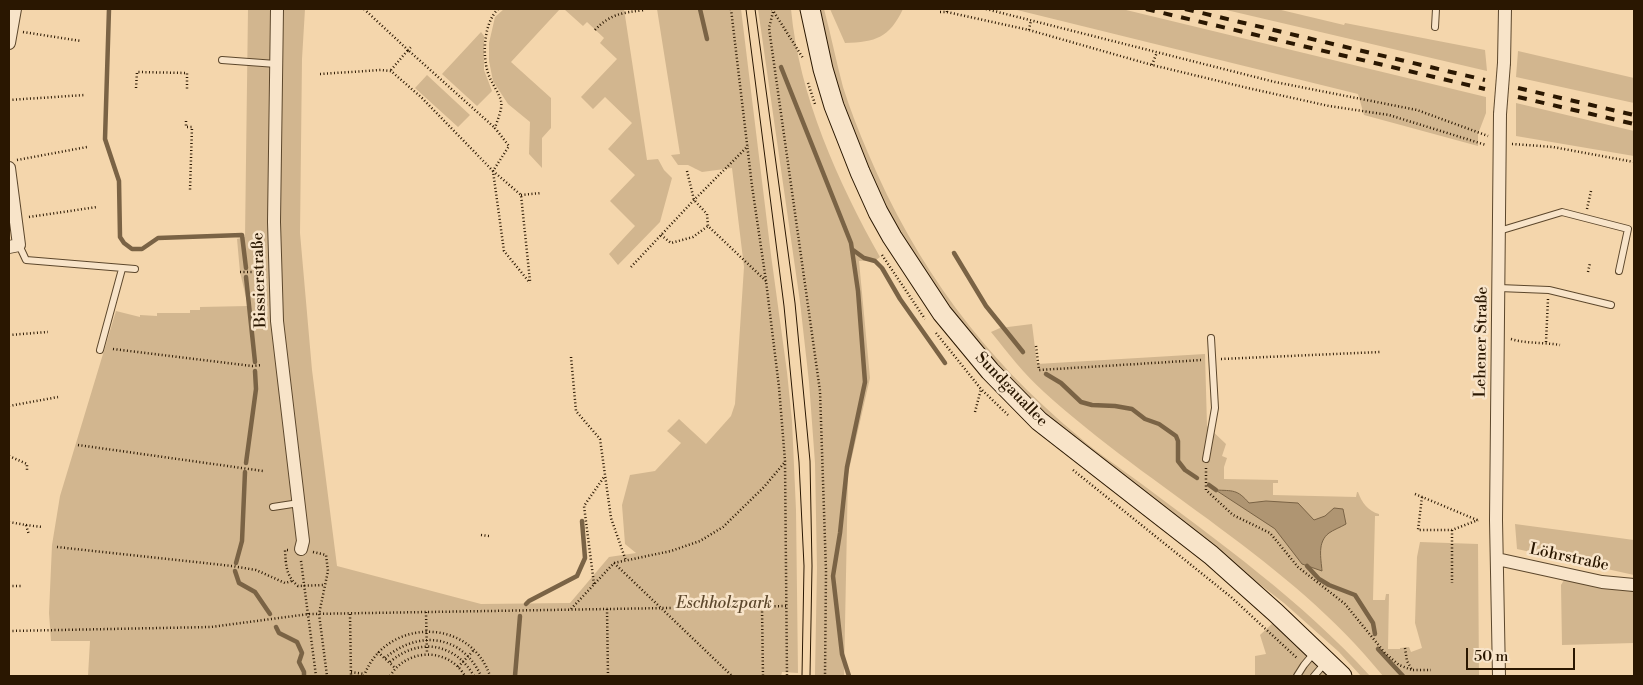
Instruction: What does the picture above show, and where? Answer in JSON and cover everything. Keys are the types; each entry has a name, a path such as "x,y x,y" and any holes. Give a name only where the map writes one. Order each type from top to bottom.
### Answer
{"street":[{"path":"10,37 14,9"},
{"name":"Bissierstraße","path":"277,9 274,222 277,321 303,541 301,549"},
{"name":"Sundgauallee","path":"810,9 823,69 834,106 860,172 878,212 892,237 942,313 990,371 1039,421 1211,555 1342,676"},
{"name":"Lehener Straße","path":"1499,676 1497,560 1498,334 1500,114 1504,63 1504,9"},
{"path":"12,164 15,220 14,246"},
{"name":"Löhrstraße","path":"1497,560 1602,582 1634,586"}],"lane":[{"path":"1435,27 1436,9"},
{"path":"222,60 276,64"},
{"path":"1499,231 1562,212 1628,229 1619,271"},
{"path":"14,246 26,260 135,269"},
{"path":"100,350 122,269"},
{"path":"1499,288 1549,290 1611,305"},
{"path":"1206,459 1215,408 1211,338"},
{"path":"273,507 298,504"},
{"path":"1297,676 1304,665 1322,656"},
{"path":"1314,676 1322,656"}],"path":[{"path":"320,74 391,70 422,98 494,171 520,195 530,283 504,251 494,171 509,146 495,128 364,9"},
{"path":"495,128 502,102 487,72 485,51 487,32 498,9"},
{"path":"731,9 779,387 785,461 787,676"},
{"path":"986,9 1275,82 1417,110 1517,146 1552,147 1634,162"},
{"path":"595,30 604,21 616,14 644,10"},
{"path":"773,11 797,49"},
{"path":"773,11 769,28 820,391 826,571 824,676"},
{"path":"940,12 947,11 1029,30 1152,65 1329,106 1389,115 1486,145"},
{"path":"1029,30 1031,20"},
{"path":"10,37 81,41"},
{"path":"391,70 412,46"},
{"path":"1152,65 1157,52"},
{"path":"136,88 137,72 188,73 187,89"},
{"path":"9,100 85,96"},
{"path":"186,121 186,127 192,127 190,190"},
{"path":"631,267 748,146"},
{"path":"12,164 87,147"},
{"path":"687,171 694,200 707,214 708,226 766,281"},
{"path":"1585,217 1591,191"},
{"path":"520,195 541,193"},
{"path":"15,220 97,207"},
{"path":"661,235 671,242 693,237 708,226"},
{"path":"1588,272 1590,263"},
{"path":"240,272 256,272"},
{"path":"1546,342 1549,290"},
{"path":"9,335 48,332"},
{"path":"1498,334 1521,342 1546,342 1560,345"},
{"path":"1036,346 1039,370 1202,360"},
{"path":"113,349 252,366 262,365"},
{"path":"1212,360 1380,352"},
{"path":"571,357 576,411 600,439 611,518 626,560"},
{"path":"975,412 981,389"},
{"path":"9,406 58,397"},
{"path":"78,445 263,471"},
{"path":"9,456 27,464 27,471"},
{"path":"1206,459 1206,490 1233,515 1270,533 1298,567 1345,604 1385,653 1399,665 1412,670 1430,670"},
{"path":"571,609 614,563 671,551 700,541 723,527 764,487 785,461"},
{"path":"594,584 584,506 605,476"},
{"path":"1415,494 1478,520 1452,530 1418,530 1422,497"},
{"path":"9,522 42,527"},
{"path":"26,525 29,535"},
{"path":"1452,530 1452,583"},
{"path":"481,535 489,536"},
{"path":"57,547 232,566 256,570 285,583 292,580"},
{"path":"301,549 316,676"},
{"path":"324,586 298,586 292,580 287,569 285,550 301,549 326,555 328,571 319,614 327,676"},
{"path":"614,563 732,676"},
{"path":"9,586 21,586"},
{"path":"9,631 211,628 309,614 787,606"},
{"path":"762,607 763,676"},
{"path":"606,609 608,676"},
{"path":"426,612 427,654"},
{"path":"350,614 351,676"},
{"path":"351,672 364,675 378,652 388,643 400,637 426,631 439,632 464,642 483,660 490,676"},
{"path":"385,658 403,645 426,640 450,644 468,656 475,664 481,676"},
{"path":"390,662 406,651 426,646 447,650 463,661 474,676"},
{"path":"1405,648 1407,661 1412,670"},
{"path":"458,666 474,650"},
{"path":"378,652 395,668"},
{"path":"390,676 395,668 410,658 427,654 444,657 458,666 466,676"}],"green space":[{"name":"Eschholzpark","path":"248,9 305,9 302,59 300,233 312,370 337,566 481,604 570,603 609,557 636,553 625,544 622,505 630,475 655,471 681,443 667,431 679,419 706,444 731,416 735,404 744,267 732,168 702,172 688,165 678,165 671,155 680,154 657,9 741,9 792,421 796,510 798,673 782,672 781,676 88,676 90,641 51,641 49,613 52,545 60,496 116,311 140,317 140,315 157,316 157,313 190,313 190,310 200,310 200,307 248,306 240,272 237,239 245,237"},
{"path":"504,9 560,9 511,62 551,98 551,128 542,138 542,168 529,154 530,122 508,104 493,81 489,61 489,43 495,17"},
{"path":"564,9 624,9 647,160 658,159 664,170 672,178 660,222 618,265 609,254 635,226 610,201 635,175 608,149 632,123 605,97 593,109 581,97 617,59 600,43 604,38 587,22 583,26"},
{"path":"758,9 791,9 795,42 802,74 823,137 835,169 880,257 876,260 859,261 870,378 848,474 844,676 815,676 817,568 815,463 809,382 800,302"},
{"path":"818,9 824,9 846,95 887,195 931,272 983,342 1012,375 1078,436 1259,573 1316,622 1370,676 1361,676 1339,652 1284,603 1057,428 955,321 882,205 838,97"},
{"path":"830,9 903,9 898,19 887,32 873,39 845,43"},
{"path":"1013,9 1122,9 1486,97 1486,113 1478,134 1478,146 1364,115 1358,94"},
{"path":"1222,9 1277,9 1344,25 1345,23 1485,50 1487,71"},
{"path":"481,32 484,36 484,70 492,91 477,106 442,74"},
{"path":"1518,51 1634,78 1634,103 1516,77"},
{"path":"427,75 470,115 458,127 415,88"},
{"path":"1516,103 1634,131 1634,156 1516,136"},
{"path":"1032,324 1037,364 1205,354 1207,426 1226,444 1222,456 1227,458 1224,467 1224,479 1278,480 1278,483 1273,483 1273,495 1356,497 1358,492 1366,506 1379,514 1379,516 1375,516 1373,600 1385,600 1386,594 1389,594 1388,649 1409,647 1411,652 1422,648 1415,623 1417,557 1420,542 1478,544 1479,676 1383,676 1346,635 1264,561 1130,462 1044,392 1023,371 991,332 1000,328"},
{"path":"1515,524 1634,540 1634,575 1517,549"},
{"path":"1564,580 1615,590 1634,591 1634,643 1562,645 1561,585"},
{"path":"1274,622 1328,676 1255,676 1255,656 1266,654 1260,635"}],"shaded area":[{"path":"1216,490 1234,492 1241,495 1249,503 1266,501 1298,503 1314,520 1325,516 1334,508 1343,509 1346,524 1325,537 1321,546 1322,571 1302,564 1275,529"}],"waterway":[{"path":"109,9 105,139 119,181 120,237 132,249 142,249 158,238 242,235 246,268"},
{"path":"700,9 707,39"},
{"path":"781,67 851,243 858,291 865,382 847,467 833,576 842,654 849,676"},
{"path":"853,250 864,258 875,261 882,268 900,299 945,363"},
{"path":"954,253 986,306 1023,352"},
{"path":"246,277 255,362"},
{"path":"246,463 256,389 255,371"},
{"path":"1046,374 1061,383 1081,402 1132,409 1145,419 1159,424 1176,436 1178,441 1178,461 1185,470 1197,478"},
{"path":"236,563 242,541 245,472"},
{"path":"1209,485 1216,490"},
{"path":"526,604 577,576 585,558 582,521"},
{"path":"1307,566 1319,579 1355,595 1373,623 1375,634"},
{"path":"235,571 239,583 255,592 270,614"},
{"path":"515,676 520,616"},
{"path":"276,627 279,633 297,642 302,653 299,662 304,676"},
{"path":"1378,649 1403,676"}],"tram line":[{"path":"746,9 784,306 799,462 804,566 802,676"},
{"path":"755,9 795,303 810,461 812,566 810,676"}],"railway":[{"path":"1146,9 1485,89"},
{"path":"1185,9 1485,80"},
{"path":"1518,88 1634,115"},
{"path":"1518,97 1634,124"}]}
